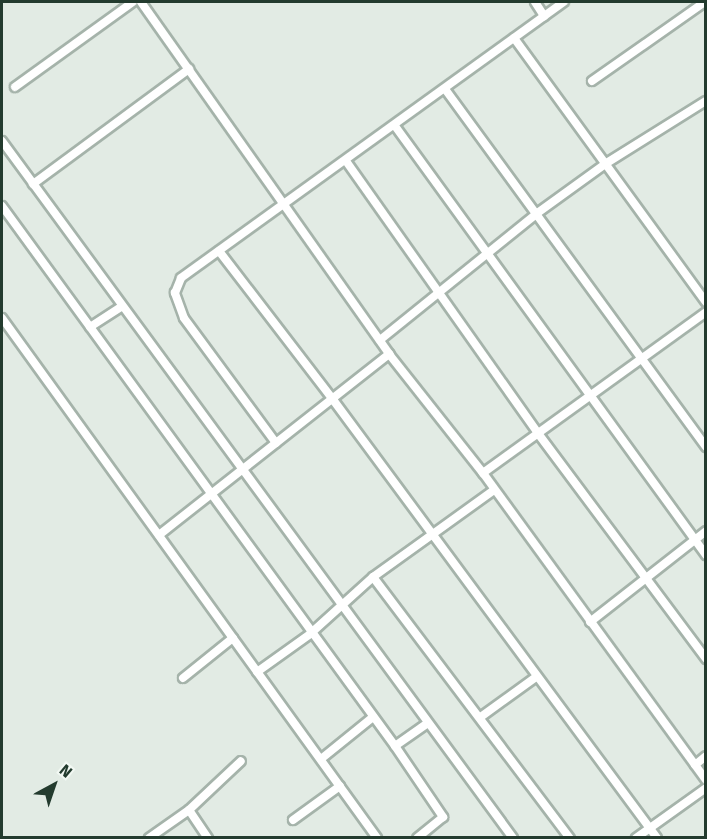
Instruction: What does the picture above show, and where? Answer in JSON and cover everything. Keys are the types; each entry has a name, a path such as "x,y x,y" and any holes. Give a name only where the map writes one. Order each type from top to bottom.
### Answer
{"street":[{"path":"15,87 134,2"},
{"path":"141,2 389,354 483,473 705,780"},
{"path":"535,2 544,16"},
{"path":"276,443 184,318 176,293 181,278 564,2"},
{"path":"592,81 705,2"},
{"path":"514,38 705,302"},
{"path":"33,184 189,69"},
{"path":"445,89 705,447"},
{"path":"380,340 536,214 605,164 705,101"},
{"path":"395,126 705,555"},
{"path":"2,141 340,606 513,837"},
{"path":"346,161 537,432 647,576 705,659"},
{"path":"2,206 310,634 395,746 443,817 417,837"},
{"path":"219,251 334,400 536,677 657,837"},
{"path":"90,327 122,306"},
{"path":"483,473 537,432 642,360 705,312"},
{"path":"2,318 377,837"},
{"path":"159,535 241,469 334,400 389,354"},
{"path":"257,672 310,634 373,577 494,490"},
{"path":"590,622 705,531"},
{"path":"373,577 482,716 570,837"},
{"path":"183,678 233,638"},
{"path":"482,716 536,677"},
{"path":"321,759 373,717"},
{"path":"395,746 427,724"},
{"path":"695,765 705,756"},
{"path":"151,837 189,810 241,761"},
{"path":"293,820 340,786"},
{"path":"636,837 705,788"},
{"path":"189,810 208,837"}]}
